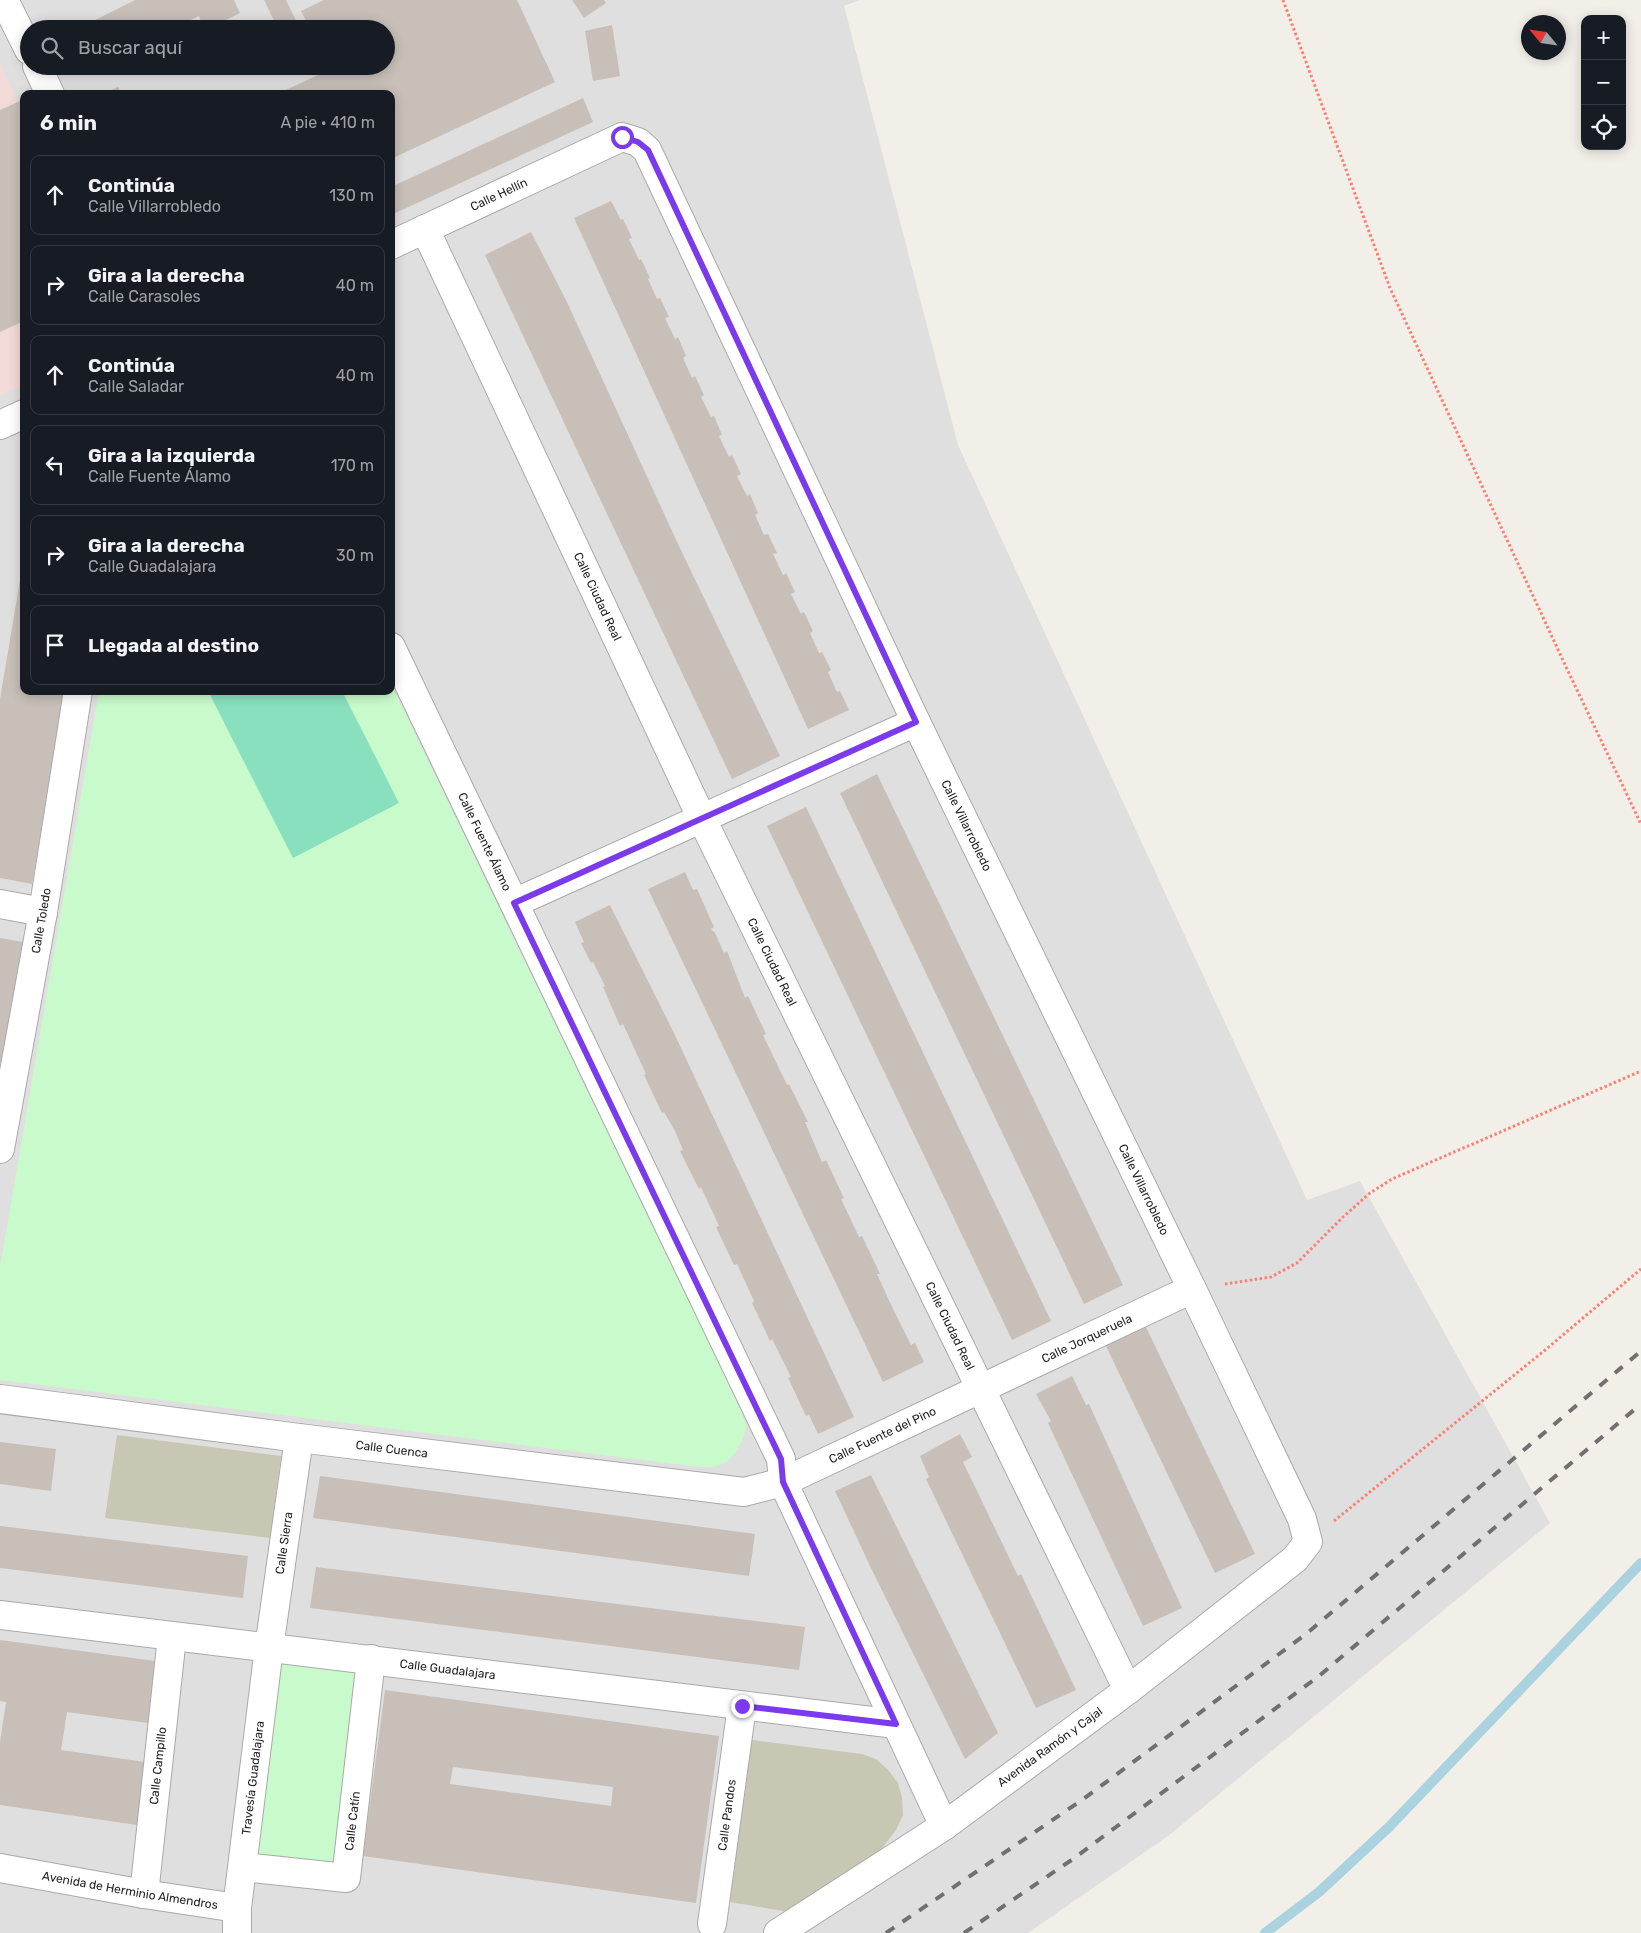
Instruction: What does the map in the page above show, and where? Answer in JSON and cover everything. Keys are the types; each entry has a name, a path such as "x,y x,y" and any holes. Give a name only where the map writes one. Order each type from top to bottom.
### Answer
{"street":[{"path":"4,0 20,32"},
{"path":"41,75 48,90"},
{"name":"Calle Villarrobledo","path":"605,144 622,137 638,142 648,150 916,722 1302,1519 1308,1542"},
{"name":"Calle Hellín","path":"395,243 605,144"},
{"name":"Calle Ciudad Real","path":"425,229 702,819 1128,1690"},
{"path":"0,425 20,416"},
{"name":"Calle Fuente Álamo","path":"395,655 781,1459 783,1482 944,1826"},
{"name":"Calle Toledo","path":"0,1149 42,912 77,695"},
{"path":"514,903 916,722"},
{"path":"0,904 42,912"},
{"name":"Calle Jorqueruela","path":"981,1389 1192,1289"},
{"name":"Calle Fuente del Pino","path":"783,1482 981,1389"},
{"name":"Calle Cuenca","path":"0,1399 299,1438 744,1492 783,1482"},
{"name":"Calle Sierra","path":"269,1648 299,1438"},
{"name":"Avenida Ramón y Cajal","path":"778,1933 944,1826 1128,1690 1295,1560 1308,1542"},
{"name":"Calle Guadalajara","path":"0,1615 896,1724"},
{"name":"Calle Campillo","path":"144,1894 172,1637"},
{"name":"Travesía Guadalajara","path":"237,1921 269,1648"},
{"name":"Calle Catín","path":"243,1867 346,1878 371,1659"},
{"name":"Calle Pandos","path":"712,1924 742,1706"},
{"name":"Avenida de Herminio Almendros","path":"0,1868 144,1894 237,1921"}],"path":[{"path":"1283,0 1390,288 1566,669 1641,824"},
{"path":"1192,1289 1271,1277 1297,1263 1343,1216 1370,1193 1392,1179 1641,1071"},
{"path":"1308,1542 1544,1351 1641,1269"}],"shaded area":[{"path":"0,0 860,0 844,6 958,445 1307,1200 1360,1181 1550,1523 1168,1836 1028,1933 0,1933"},
{"path":"0,63 20,106 20,387 0,395"},
{"path":"117,1435 281,1456 270,1538 105,1518"},
{"path":"752,1740 862,1754 876,1759 898,1783 902,1798 903,1815 896,1830 880,1851 789,1912 730,1902"}],"green space":[{"path":"395,692 741,1410 746,1425 744,1435 736,1451 724,1463 713,1467 699,1467 0,1380 0,1267 98,695 395,695"},
{"path":"210,695 344,695 399,803 293,858"},
{"path":"269,1648 371,1659 346,1878 243,1867"}],"building":[{"path":"135,0 234,0 240,13 226,20 201,20 199,16 191,20 95,20"},
{"path":"264,0 286,0 296,20 274,20"},
{"path":"324,0 517,0 555,82 395,157 395,90 286,90 318,75 395,75 395,20 306,20 301,11"},
{"path":"572,0 604,0 606,3 584,18"},
{"path":"612,25 620,76 593,81 585,31"},
{"path":"583,98 593,122 395,213 395,185"},
{"path":"20,101 20,323 0,332 0,110"},
{"path":"611,201 621,220 623,219 632,238 629,239 650,278 648,279 657,299 660,298 669,317 665,318 675,339 678,337 686,356 683,358 692,378 695,376 704,395 701,397 711,417 714,416 722,435 719,436 729,457 732,455 741,474 737,476 747,496 750,494 758,513 755,515 764,535 768,534 777,553 773,554 783,575 786,573 795,592 791,594 801,614 804,612 813,631 810,633 819,653 822,652 831,670 828,672 837,692 840,691 849,710 808,729 574,218"},
{"path":"531,232 566,300 678,544 780,756 732,779 485,255"},
{"path":"20,580 20,695 64,695 32,884 0,878 0,699"},
{"path":"877,774 1123,1285 1084,1304 840,793"},
{"path":"806,807 1051,1321 1012,1340 767,826"},
{"path":"685,872 693,890 697,889 714,927 711,929 715,933 724,953 727,951 745,998 748,996 766,1034 763,1035 787,1085 789,1084 808,1122 805,1122 822,1162 826,1160 844,1198 841,1199 859,1237 862,1236 880,1274 877,1274 892,1307 911,1345 915,1343 924,1362 883,1382 648,889"},
{"path":"610,905 673,1031 854,1417 818,1434 809,1415 806,1416 788,1378 791,1377 772,1339 770,1341 752,1303 754,1301 737,1264 734,1265 716,1227 719,1226 701,1187 699,1189 680,1151 683,1150 675,1131 664,1112 662,1113 623,1024 620,1026 603,987 605,986 581,943 584,942 575,922"},
{"path":"0,938 23,942 1,1063 0,1062"},
{"path":"1145,1325 1255,1554 1215,1573 1105,1344"},
{"path":"1072,1376 1086,1405 1089,1404 1182,1608 1143,1626 1048,1423 1051,1421 1036,1394"},
{"path":"960,1434 972,1457 963,1462 1018,1576 1021,1574 1076,1690 1036,1708 926,1479 929,1477 920,1456"},
{"path":"0,1442 56,1449 51,1491 0,1484"},
{"path":"871,1475 998,1733 965,1759 835,1491"},
{"path":"320,1476 755,1534 749,1576 313,1518"},
{"path":"0,1526 248,1556 243,1598 0,1568"},
{"path":"316,1567 805,1627 799,1670 310,1608"},
{"path":"0,1640 155,1661 148,1723 67,1712 61,1750 145,1762 137,1825 0,1805 0,1742 6,1702 0,1701"},
{"path":"385,1690 719,1736 696,1903 363,1856","holes":["453,1767 613,1787 611,1806 450,1784"]}],"waterway":[{"path":"1265,1933 1319,1892 1389,1827 1641,1563"}],"railway":[{"path":"886,1933 1082,1800 1306,1634 1641,1351"},
{"path":"964,1933 1073,1859 1319,1676 1641,1404"}],"route":[{"path":"622,137 638,142 648,150 916,722 514,903 781,1459 783,1482 896,1724 742,1706"}]}
